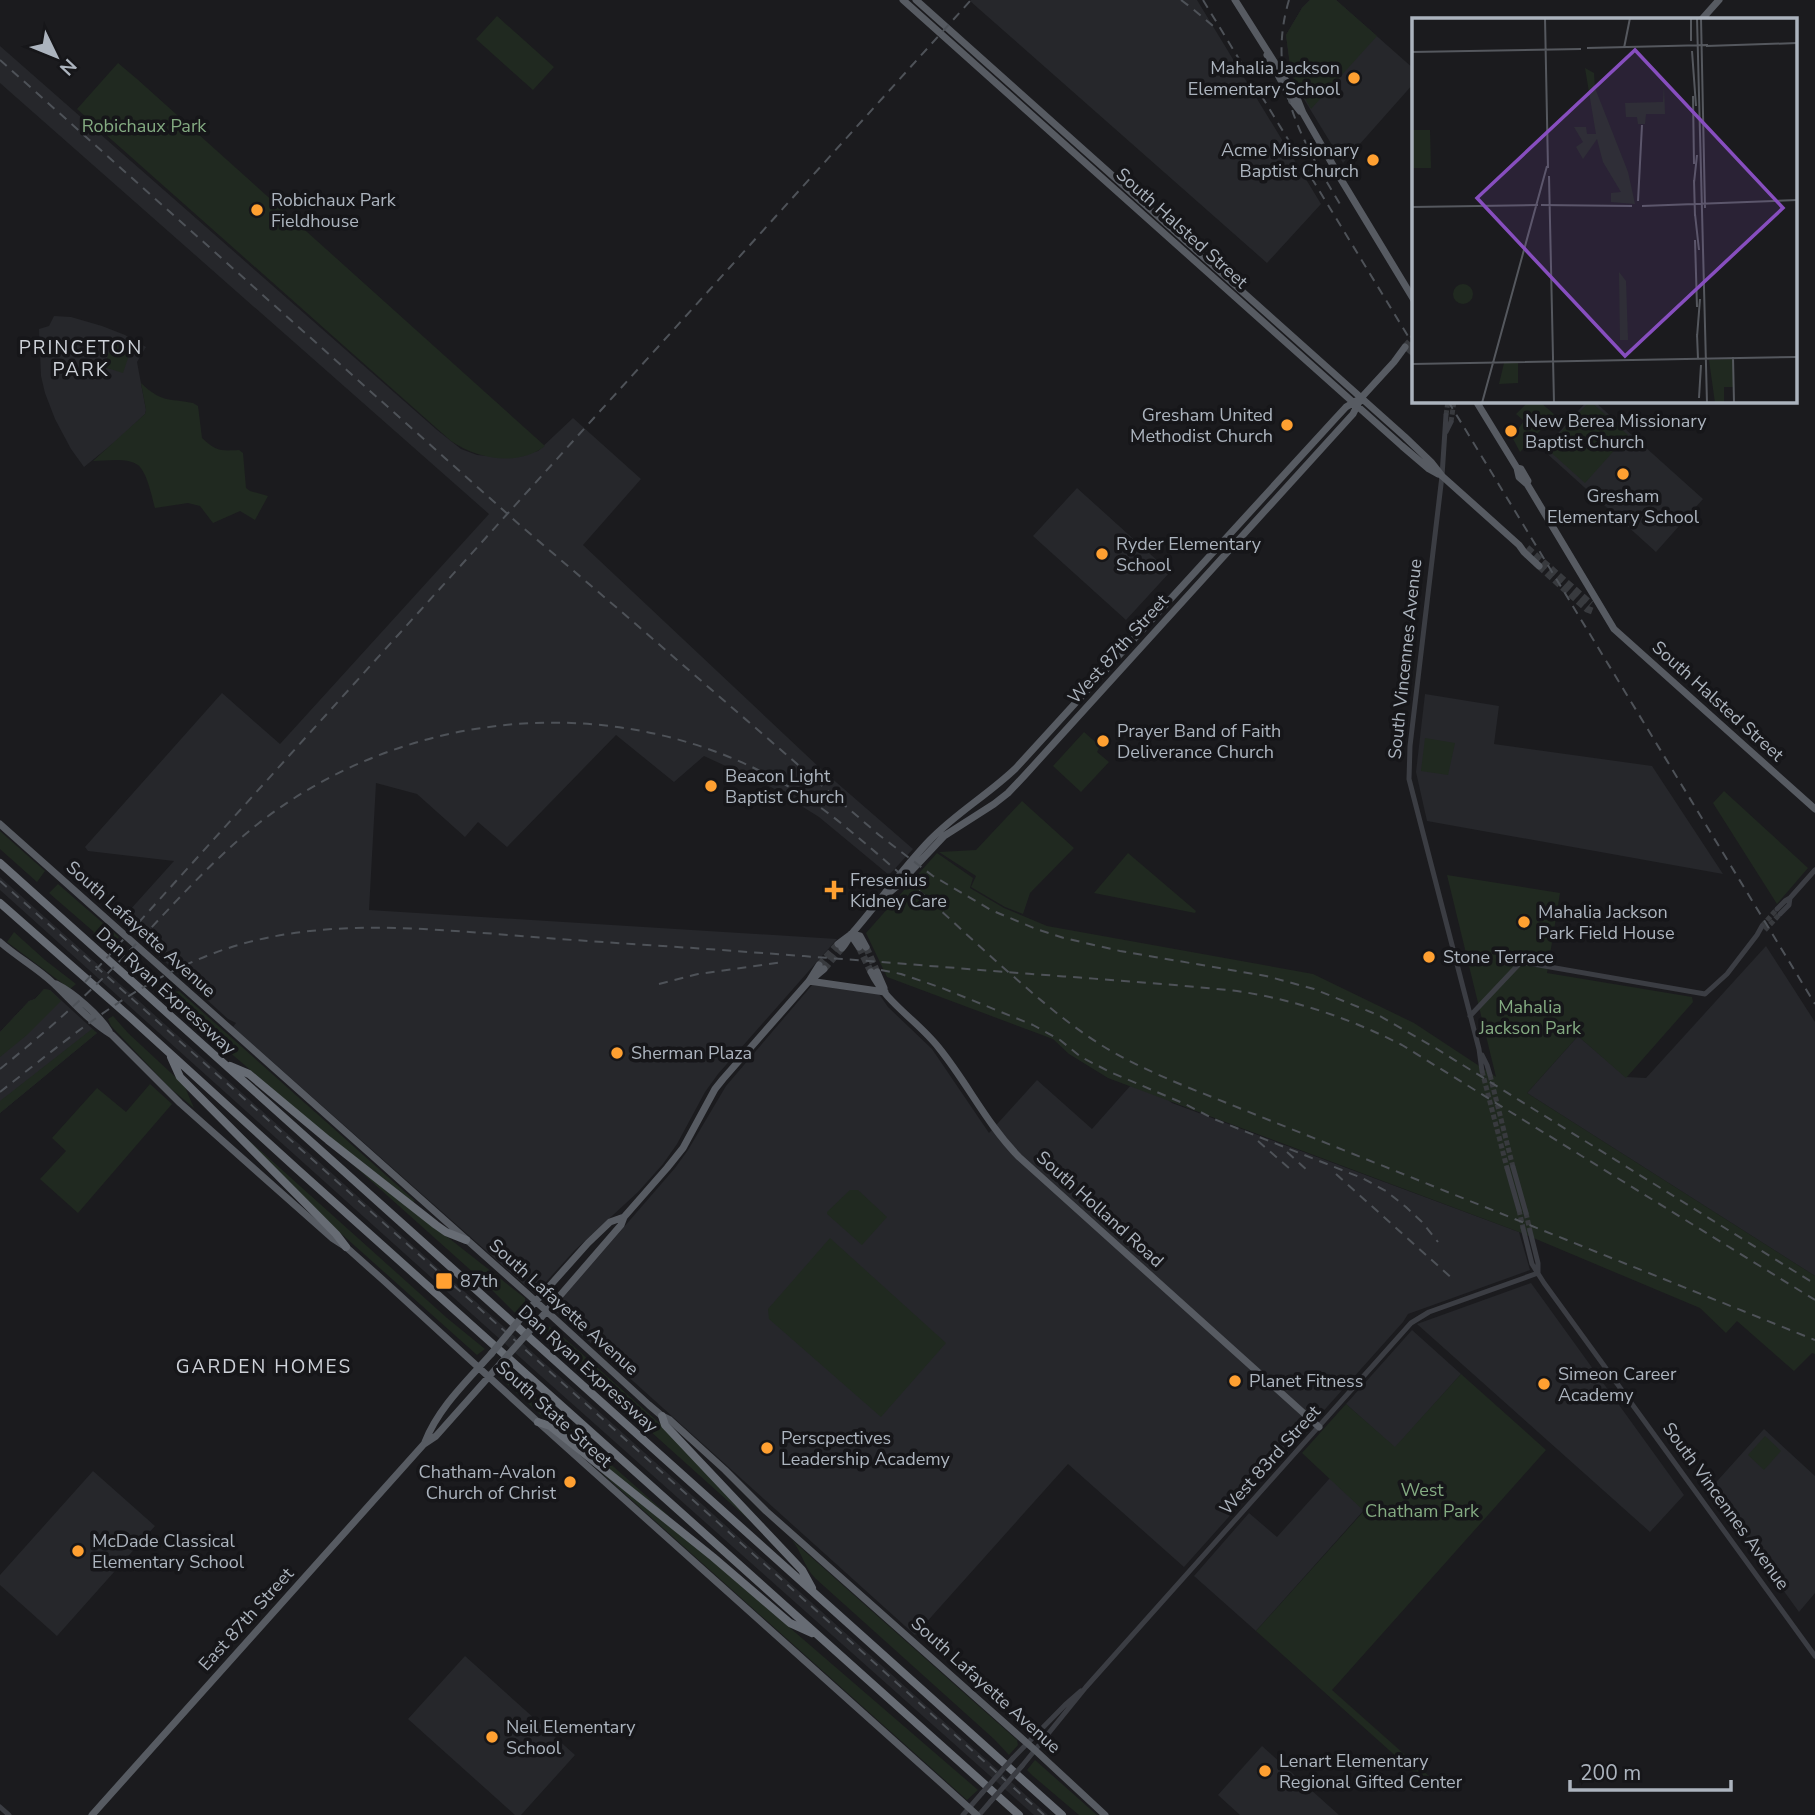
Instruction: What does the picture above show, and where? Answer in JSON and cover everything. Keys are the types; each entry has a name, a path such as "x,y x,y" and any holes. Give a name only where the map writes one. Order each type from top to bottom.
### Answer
{"highway":[{"name":"Dan Ryan Expressway","path":"0,863 1062,1815"},
{"path":"0,902 1019,1815"},
{"path":"170,1054 180,1077 346,1247"},
{"path":"224,1064 250,1074 436,1225 466,1240"},
{"path":"662,1416 665,1424 802,1570 814,1594"},
{"path":"538,1422 550,1426 713,1557 790,1623 820,1636"}],"main road":[{"name":"South Halsted Street","path":"903,0 1355,404 1429,469 1442,476"},
{"name":"South Halsted Street","path":"916,0 1413,444 1442,476 1523,546 1524,552 1539,566"},
{"path":"1235,0 1293,102 1303,113 1412,297"},
{"path":"1703,18 1719,0"},
{"name":"West 87th Street","path":"840,946 938,832 1016,768 1346,407 1362,398 1406,350"},
{"path":"1477,402 1517,468 1519,477 1527,484 1605,613"},
{"name":"West 87th Street","path":"879,901 897,886 944,836 1008,793 1330,440 1353,414 1355,404"},
{"name":"South Halsted Street","path":"1591,604 1605,613 1614,629 1815,809"},
{"path":"1595,612 1605,613"},
{"name":"South Lafayette Avenue","path":"0,824 662,1416 670,1420 766,1511 1105,1815"},
{"path":"851,934 863,947"},
{"name":"South State Street","path":"0,942 54,983 67,989 105,1024 112,1035 180,1103 332,1238 346,1247 978,1815"},
{"path":"488,1376 621,1225 624,1217 683,1148 715,1089 822,967"},
{"name":"South Holland Road","path":"874,972 896,1005 939,1048 991,1125 1019,1157 1319,1427"},
{"path":"809,981 885,992"},
{"path":"479,1367 595,1236 610,1222 624,1217"},
{"name":"East 87th Street","path":"424,1444 429,1431 479,1367"},
{"name":"East 87th Street","path":"92,1815 488,1376"}],"street":[{"name":"South Vincennes Avenue","path":"1446,415 1442,476 1410,746 1409,779 1479,1049 1482,1070"},
{"name":"South Vincennes Avenue","path":"1446,432 1451,422"},
{"path":"1779,912 1785,901 1815,870"},
{"path":"1470,1016 1521,962 1705,994 1721,980 1764,928"},
{"name":"South Vincennes Avenue","path":"1479,1049 1490,1075"},
{"path":"1518,1210 1510,1167 1525,1213"},
{"name":"South Vincennes Avenue","path":"1523,1228 1532,1265 1815,1656"},
{"name":"South Vincennes Avenue","path":"1530,1231 1538,1273"},
{"name":"West 83rd Street","path":"978,1815 1036,1751 1086,1687 1416,1318 1538,1273"},
{"name":"West 83rd Street","path":"963,1815 1013,1758 1086,1687"},
{"path":"0,1807 9,1815"}],"shaded area":[{"path":"971,0 1197,0 1321,204 1267,263"},
{"name":"Mahalia Jackson Elementary School","path":"1310,0 1336,0 1412,67 1412,85 1343,163 1291,73 1286,35"},
{"path":"0,46 461,449 477,455 511,458 538,451 573,418 641,479 583,545 821,769 913,849 889,875 819,817 771,787 704,756 674,782 616,735 507,847 478,822 465,837 417,794 376,783 369,910 837,939 718,1074 663,1164 638,1192 575,1250 535,1294 233,1027 236,1023 228,1019 120,921 174,861 88,851 85,847 222,693 280,744 489,514 0,83"},
{"path":"54,316 71,317 102,326 146,347 137,362 145,414 84,467 55,419 41,376 39,329 49,326"},
{"name":"Gresham Elementary School","path":"1586,402 1595,402 1703,499 1656,552 1543,450"},
{"name":"Ryder Elementary School","path":"1077,488 1170,572 1126,620 1033,536"},
{"path":"1425,694 1499,706 1494,744 1652,766 1723,874 1427,821 1416,772"},
{"path":"0,877 1048,1815 1034,1815 532,1368 0,890"},
{"path":"1766,946 1815,1022 1815,1276 1527,1093 1578,1036 1626,1077 1646,1078"},
{"path":"813,984 879,994 888,1007 932,1049 989,1133 1037,1080 1092,1129 1131,1085 1172,1103 1519,1232 1530,1270 1408,1314 1184,1567 1068,1464 915,1635 553,1309 675,1168 726,1086"},
{"path":"44,989 50,990 97,1033 0,1113 0,1032"},
{"name":"Simeon Career Academy","path":"1531,1283 1684,1495 1650,1532 1417,1324"},
{"path":"1412,1330 1461,1374 1395,1448 1346,1404"},
{"path":"1764,1429 1815,1476 1815,1593 1799,1612 1710,1489"},
{"name":"McDade Classical Elementary School","path":"93,1471 155,1526 57,1636 0,1585 0,1575"},
{"path":"1330,1478 1364,1510 1256,1631 1194,1576 1249,1513 1277,1537"},
{"name":"Neil Elementary School","path":"465,1656 575,1755 521,1815 515,1815 408,1719"},
{"name":"Lenart Elementary Regional Gifted Center","path":"1262,1746 1339,1815 1240,1815 1218,1795"}],"green space":[{"path":"1310,0 1336,0 1377,36 1311,109 1291,73 1286,35"},
{"path":"497,16 554,67 533,90 476,39"},
{"name":"Robichaux Park","path":"118,63 545,446 522,457 498,458 473,452 451,441 77,109"},
{"path":"113,340 132,346 123,373 104,367"},
{"path":"141,383 160,397 198,406 202,438 219,449 239,450 243,453 246,488 268,496 255,520 240,511 213,523 200,506 188,503 155,508 147,479 138,465 122,460 93,461 145,414"},
{"path":"1528,402 1540,402 1555,415 1520,452 1512,437 1524,421 1516,414"},
{"path":"1589,402 1628,435 1585,483 1546,448"},
{"path":"1084,732 1100,746 1097,752 1109,762 1081,792 1053,766"},
{"path":"1425,738 1455,743 1448,775 1421,771"},
{"path":"1724,791 1808,868 1777,904 1713,803"},
{"path":"1022,801 1074,848 1030,893 1023,914 971,887 976,876 939,852 976,850"},
{"path":"0,831 45,871 37,882 0,849"},
{"name":"Mahalia Jackson Park","path":"937,853 973,878 970,888 1004,908 1047,926 1313,974 1414,1023 1496,1077 1447,875 1560,893 1547,973 1692,997 1693,1002 1626,1078 1578,1036 1527,1093 1815,1276 1815,1354 1812,1353 1794,1371 1737,1321 1726,1333 1700,1308 1519,1232 1108,1078 1069,1054 1053,1039 887,977 866,933"},
{"path":"1128,853 1196,911 1195,913 1094,893"},
{"path":"58,884 119,937 108,949 94,932 49,893"},
{"path":"14,932 76,984 70,989 7,942"},
{"path":"44,989 50,990 61,1001 0,1057 0,1032"},
{"path":"179,991 415,1201 322,1131 161,994"},
{"path":"113,1016 184,1085 194,1108 170,1088 111,1026 108,1019"},
{"path":"92,1029 97,1033 0,1113 0,1101"},
{"path":"150,1084 172,1104 78,1213 40,1179 66,1151 52,1138 97,1088 126,1112"},
{"path":"241,1133 485,1349 477,1355 327,1221"},
{"path":"352,1162 525,1298 525,1303 516,1314 485,1283"},
{"path":"850,1190 858,1190 887,1217 862,1245 827,1214"},
{"path":"830,1238 946,1343 881,1417 769,1319 768,1309"},
{"path":"543,1322 666,1429 750,1518 536,1331"},
{"path":"505,1366 525,1388 669,1516 668,1518 543,1417 497,1375"},
{"name":"West Chatham Park","path":"1461,1374 1546,1450 1332,1690 1431,1778 1427,1784 1256,1631 1364,1511 1302,1453 1346,1404 1395,1447"},
{"path":"1765,1436 1781,1451 1764,1470 1748,1455"},
{"path":"597,1469 688,1540 978,1790 967,1800"},
{"path":"792,1540 1017,1740 1018,1745 1009,1755 815,1578"},
{"path":"1035,1760 1097,1815 1079,1815 1033,1776 1027,1770"}],"tunnel":[{"path":"1405,347 1412,339"},
{"path":"1408,353 1412,348"},
{"path":"1446,415 1448,402"},
{"path":"1451,422 1454,402"},
{"path":"1527,548 1591,604"},
{"path":"1539,566 1587,609 1595,612"},
{"path":"1762,926 1777,909"},
{"path":"1765,930 1780,914"},
{"path":"819,965 838,944"},
{"path":"859,947 871,972"},
{"path":"866,947 877,972"},
{"path":"824,969 842,948"},
{"path":"1482,1071 1507,1168"},
{"path":"1490,1075 1513,1167"},
{"path":"1519,1210 1523,1228"},
{"path":"1526,1213 1530,1231"}],"railway":[{"path":"85,982 971,0"},
{"path":"1181,0 1213,26"},
{"path":"1203,0 1412,343"},
{"path":"1289,0 1283,29 1285,84 1302,135 1343,209"},
{"path":"0,60 521,526 879,835 933,876 991,910 1064,938 1120,951 1266,976 1314,989 1378,1015 1815,1284"},
{"path":"1449,402 1815,1004"},
{"path":"0,1069 94,987 238,840 259,823 326,780 398,748 474,729 551,723 629,729 704,747 776,779 842,824 1058,1014 1098,1043 1130,1061 1187,1087 1815,1340"},
{"path":"0,881 1044,1815"},
{"path":"0,1092 88,1024 150,983 182,966 253,941 344,928 436,930 819,957 1237,991 1322,1011 1402,1045 1815,1300"},
{"path":"659,984 698,974 783,962"},
{"path":"881,970 942,988 1033,1025 1060,1040 1081,1057 1110,1072 1214,1119 1362,1178 1386,1191 1406,1207 1438,1242"},
{"path":"1258,1141 1290,1169"},
{"path":"1287,1152 1308,1171"},
{"path":"1336,1174 1455,1281"}],"place":[{"name":"Mahalia Jackson Elementary School","path":"1354,78"},
{"name":"Acme Missionary Baptist Church","path":"1373,160"},
{"name":"Robichaux Park Fieldhouse","path":"257,210"},
{"name":"Gresham United Methodist Church","path":"1287,425"},
{"name":"New Berea Missionary Baptist Church","path":"1511,431"},
{"name":"Gresham Elementary School","path":"1623,474"},
{"name":"Ryder Elementary School","path":"1102,554"},
{"name":"Prayer Band of Faith Deliverance Church","path":"1103,741"},
{"name":"Beacon Light Baptist Church","path":"711,786"},
{"name":"Fresenius Kidney Care","path":"834,890"},
{"name":"Mahalia Jackson Park Field House","path":"1524,922"},
{"name":"Stone Terrace","path":"1429,957"},
{"name":"Sherman Plaza","path":"617,1053"},
{"name":"87th","path":"444,1281"},
{"name":"Planet Fitness","path":"1235,1381"},
{"name":"Simeon Career Academy","path":"1544,1384"},
{"name":"Perscpectives Leadership Academy","path":"767,1448"},
{"name":"Chatham-Avalon Church of Christ","path":"570,1482"},
{"name":"McDade Classical Elementary School","path":"78,1551"},
{"name":"Neil Elementary School","path":"492,1737"},
{"name":"Lenart Elementary Regional Gifted Center","path":"1265,1771"}],"district":[{"name":"PRINCETON PARK","path":"81,358"},
{"name":"GARDEN HOMES","path":"264,1366"}]}
